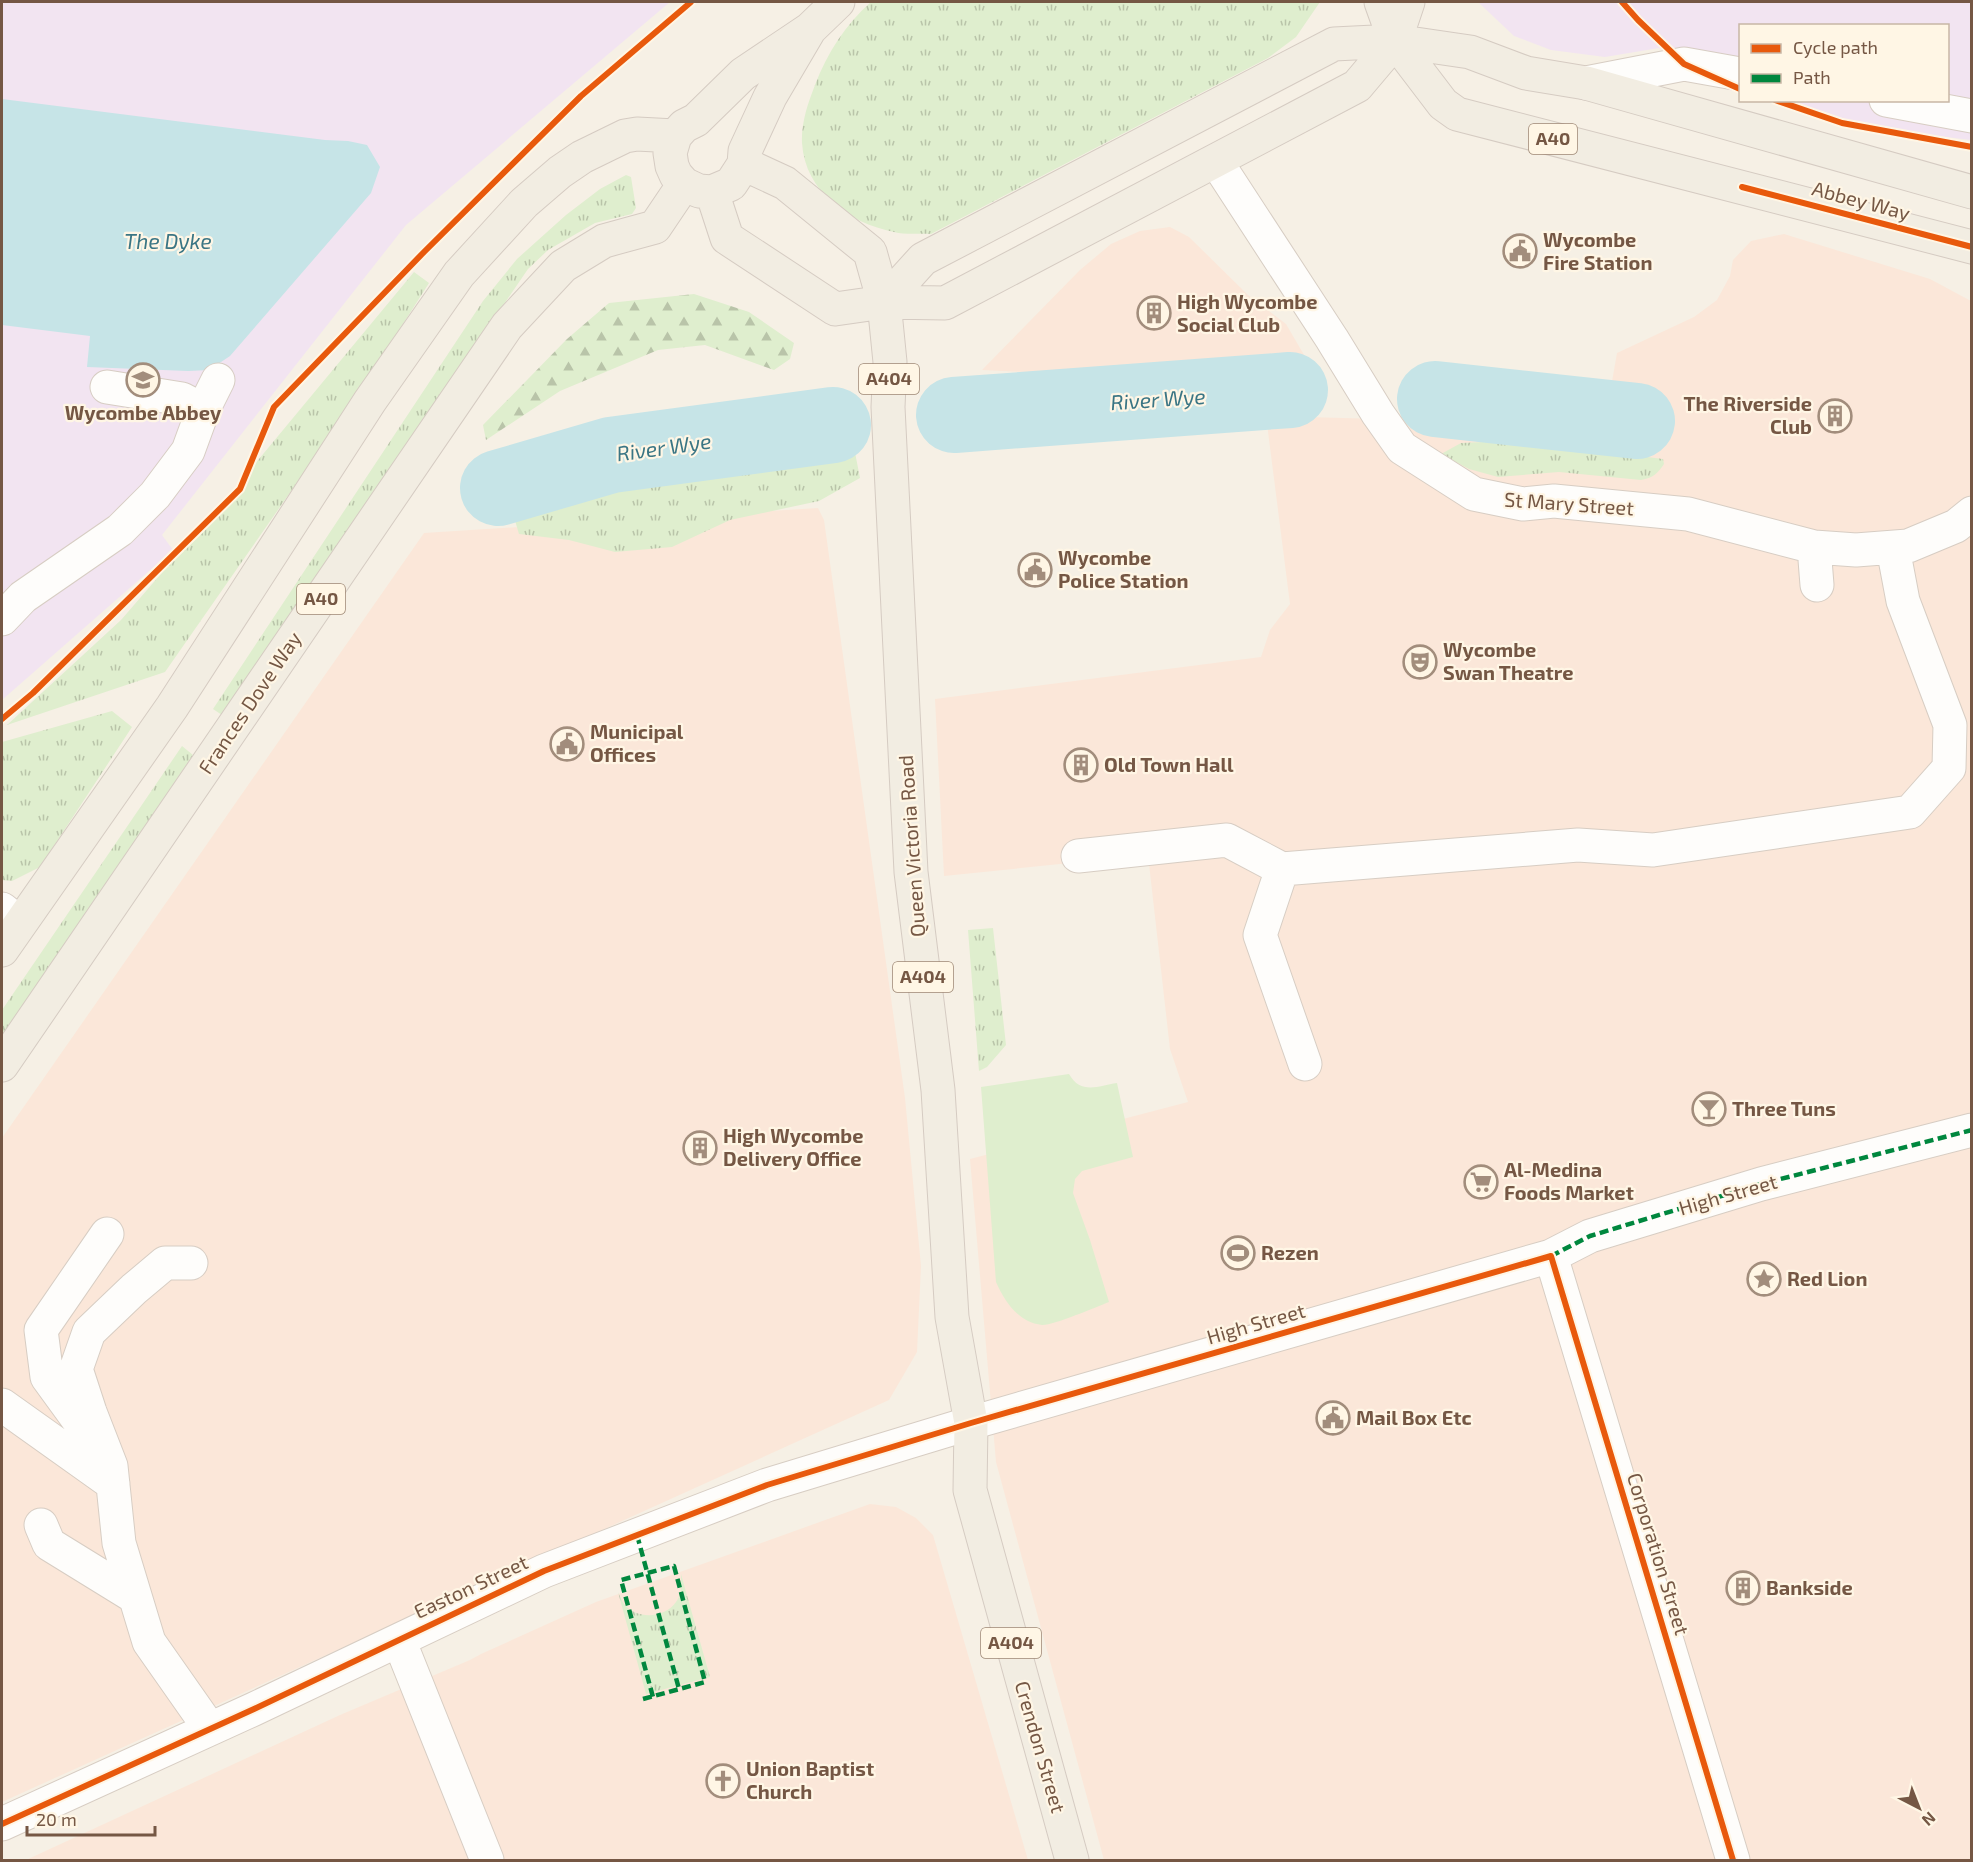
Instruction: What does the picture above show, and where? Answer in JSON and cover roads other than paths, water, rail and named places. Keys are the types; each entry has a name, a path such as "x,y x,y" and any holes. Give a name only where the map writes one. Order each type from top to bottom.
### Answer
{"main road":[{"path":"838,2 810,29 742,74 686,128 670,153 676,175 698,188 727,238 835,309 884,302 945,303 1357,86 1395,41 1408,2"},
{"path":"1381,2 1395,41"},
{"path":"698,188 731,184 770,97 810,29"},
{"path":"884,302 923,259 1334,44 1395,41"},
{"name":"Abbey Way","path":"1395,41 1470,52 1526,73 1586,83 1971,192"},
{"name":"Abbey Way","path":"1395,41 1443,104 1456,114 1971,247"},
{"path":"2,950 11,916 172,706 370,401 459,274 524,203 560,172 582,157 625,136 686,128 709,117 728,124 737,133 745,157"},
{"name":"Queen Victoria Road","path":"745,157 785,183 870,252 884,302 890,362 888,406 911,872 938,1090 952,1317 971,1423"},
{"name":"Frances Dove Way","path":"2,1065 507,326 563,266 604,241 655,227 698,188"},
{"name":"Crendon Street","path":"971,1423 969,1491 1072,1860"}],"street":[{"path":"1586,83 1684,64 1739,74"},
{"path":"1897,102 1971,116"},
{"name":"St Mary Street","path":"1216,161 1402,448 1473,494 1523,504 1554,501 1688,514 1814,547 1856,550 1908,546 1956,526 1971,513"},
{"path":"2,619 23,597 120,530 155,495 188,451 203,410 218,380"},
{"path":"107,387 182,399 203,410"},
{"path":"1814,547 1817,585"},
{"path":"1078,856 1227,840 1282,869 1578,845 1653,849 1910,812 1950,768 1950,725 1904,601 1893,548"},
{"path":"1282,869 1260,935 1305,1064"},
{"name":"High Street","path":"971,1423 1551,1256 1590,1236 1761,1184 1971,1130"},
{"path":"107,1234 41,1330 47,1377 112,1475"},
{"name":"Corporation Street","path":"1551,1256 1733,1860"},
{"path":"191,1263 165,1263 134,1288 89,1332 76,1369 112,1475 119,1543 149,1642 210,1729"},
{"path":"2,1405 112,1475"},
{"name":"Easton Street","path":"2,1824 210,1729 544,1571 767,1485 971,1423"},
{"path":"41,1525 49,1544 135,1597"},
{"path":"399,1640 487,1860"}],"water":[{"name":"The Dyke","path":"2,99 348,141 367,145 380,167 371,193 230,356 209,370 87,367 90,336 2,325"}],"waterway":[{"name":"River Wye","path":"954,415 1290,390"},
{"name":"River Wye","path":"1435,399 1637,421"},
{"name":"River Wye","path":"498,488 611,455 833,425"}],"place":[{"name":"Wycombe Fire Station","path":"1520,251"},
{"name":"High Wycombe Social Club","path":"1154,313"},
{"name":"Wycombe Abbey","path":"143,380"},
{"name":"The Riverside Club","path":"1835,416"},
{"name":"Wycombe Police Station","path":"1035,570"},
{"name":"Wycombe Swan Theatre","path":"1420,662"},
{"name":"Municipal Offices","path":"567,744"},
{"name":"Old Town Hall","path":"1081,765"},
{"name":"Three Tuns","path":"1709,1109"},
{"name":"High Wycombe Delivery Office","path":"700,1148"},
{"name":"Al-Medina Foods Market","path":"1481,1182"},
{"name":"Rezen","path":"1238,1253"},
{"name":"Red Lion","path":"1764,1279"},
{"name":"Mail Box Etc","path":"1333,1418"},
{"name":"Bankside","path":"1743,1588"},
{"name":"Union Baptist Church","path":"723,1781"}]}
